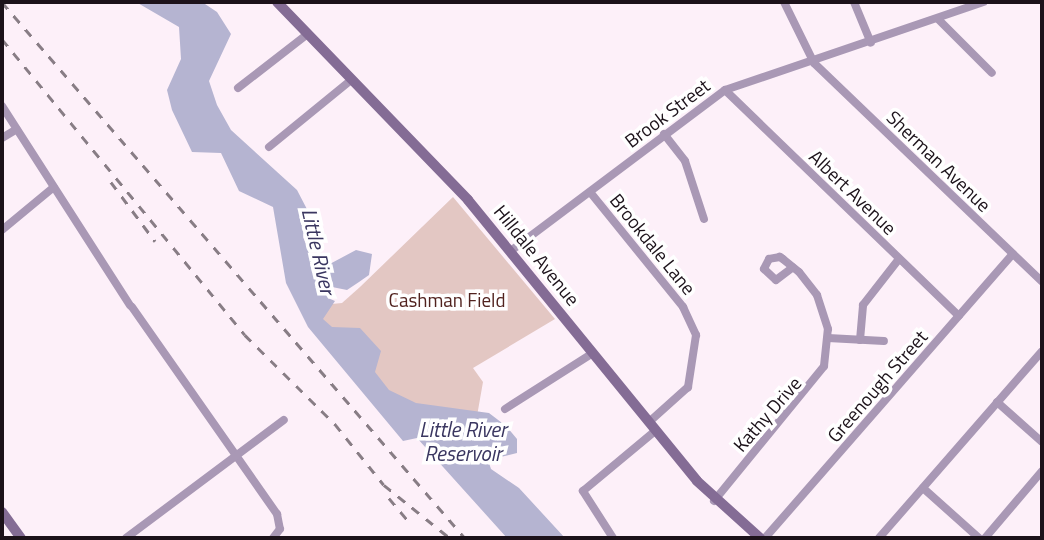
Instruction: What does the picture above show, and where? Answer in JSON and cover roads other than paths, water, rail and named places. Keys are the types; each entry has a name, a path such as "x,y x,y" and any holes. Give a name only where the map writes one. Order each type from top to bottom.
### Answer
{"main road":[{"name":"Hilldale Avenue","path":"278,2 305,36 512,250 714,500 760,538"},
{"path":"2,514 21,538"}],"street":[{"name":"Sherman Avenue","path":"784,2 814,63 1042,280"},
{"path":"853,2 871,43"},
{"name":"Brook Street","path":"512,250 725,90 814,63 983,2"},
{"path":"938,19 992,73"},
{"path":"238,88 305,36"},
{"path":"269,147 350,81"},
{"name":"Albert Avenue","path":"725,90 959,316"},
{"path":"2,106 131,306 233,456 277,514 280,529 273,538"},
{"path":"2,138 17,129"},
{"path":"664,134 685,161 704,219"},
{"path":"2,230 54,187"},
{"name":"Brookdale Lane","path":"590,192 683,307 696,335 688,387 652,426 583,491 613,538"},
{"name":"Greenough Street","path":"765,538 1013,254"},
{"path":"860,340 863,305 899,259"},
{"name":"Kathy Drive","path":"714,500 815,383 828,338 821,302 793,267"},
{"path":"828,338 884,341"},
{"path":"879,538 1042,351"},
{"path":"505,410 593,352"},
{"path":"997,402 1042,442"},
{"path":"125,538 284,420"},
{"path":"985,538 1042,471"},
{"path":"922,488 979,538"}],"water":[{"name":"Little River Reservoir","path":"136,2 202,2 217,12 231,34 209,81 217,105 231,130 297,190 310,215 303,237 314,264 326,266 356,250 372,254 369,275 347,290 327,286 328,298 335,301 323,319 332,327 360,328 381,351 375,372 389,390 416,403 489,413 506,426 517,439 517,453 488,460 491,469 519,488 565,538 507,538 417,438 403,441 308,327 286,283 273,207 239,191 221,153 192,152 172,110 167,90 181,59 179,27"}],"railway":[{"path":"2,2 465,538"},
{"path":"2,39 245,335 335,424 384,485 450,538"},
{"path":"111,182 155,241"},
{"path":"389,498 409,522"}],"water label":[{"name":"Little River","path":"319,251"}],"park label":[{"name":"Cashman Field","path":"447,300"}]}
